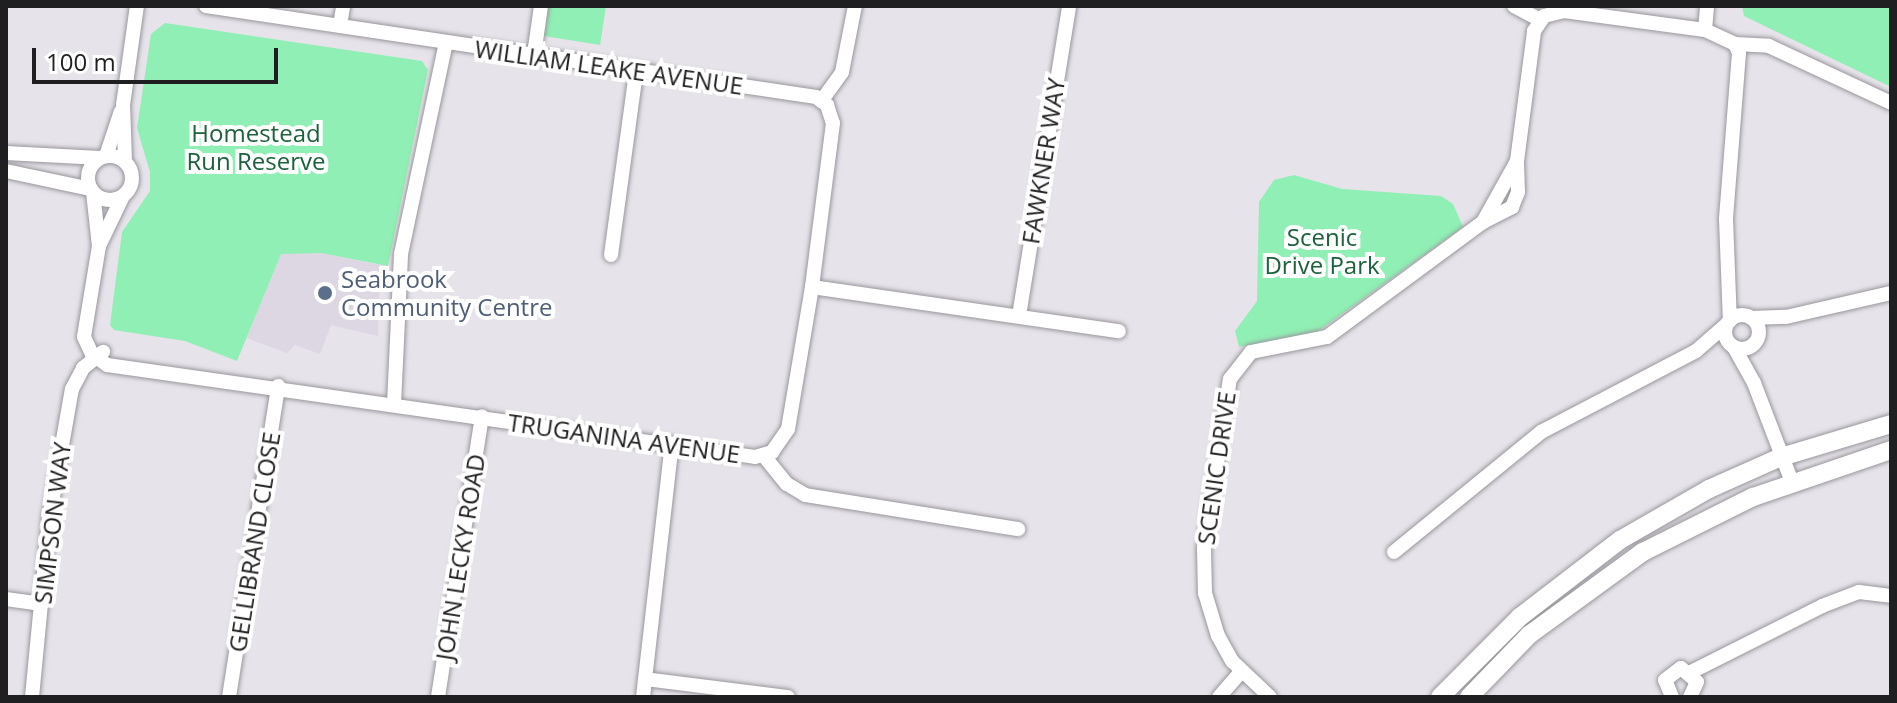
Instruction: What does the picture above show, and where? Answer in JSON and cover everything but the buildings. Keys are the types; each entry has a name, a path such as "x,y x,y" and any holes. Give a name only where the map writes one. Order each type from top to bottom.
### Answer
{"street":[{"path":"99,246 133,178 125,161 123,105 137,6"},
{"name":"WILLIAM LEAKE AVENUE","path":"206,6 822,100"},
{"path":"340,26 343,6"},
{"path":"534,55 541,6"},
{"path":"855,6 842,72 822,100 833,129 812,287 1119,331"},
{"name":"FAWKNER WAY","path":"1019,316 1069,6"},
{"path":"1514,6 1540,20 1564,11 1705,30 1735,44 1769,46 1891,103"},
{"path":"1705,30 1707,6"},
{"name":"SCENIC DRIVE","path":"1270,697 1241,672 1218,636 1203,579 1233,371 1260,348 1327,337 1483,222 1517,161 1540,20"},
{"path":"394,404 401,254 446,43"},
{"path":"1735,44 1739,53 1726,219 1732,281 1728,323 1733,347 1754,383 1792,482"},
{"path":"611,255 636,72"},
{"path":"99,355 88,315 99,246 89,172 103,157 123,105"},
{"path":"6,153 103,157 125,161"},
{"path":"6,171 92,190 111,200 123,196"},
{"path":"1732,281 1756,340 1754,383"},
{"name":"TRUGANINA AVENUE","path":"99,355 140,367 764,456 779,446 788,429 812,287"},
{"path":"1394,552 1541,432 1696,351 1728,323 1749,318 1786,317 1891,293"},
{"path":"1696,351 1733,347 1756,340 1786,317"},
{"name":"SIMPSON WAY","path":"32,697 52,497 72,389 99,355"},
{"name":"GELLIBRAND CLOSE","path":"229,697 278,386"},
{"name":"JOHN LECKY ROAD","path":"438,697 482,416"},
{"path":"1440,697 1520,617 1620,540 1709,489 1781,457 1891,424"},
{"path":"643,697 672,444"},
{"path":"1469,697 1529,635 1603,578 1683,530 1792,482 1891,450"},
{"path":"764,456 787,484 805,495 1018,529"},
{"path":"1665,695 1671,671 1691,672 1822,606 1859,592 1891,596"},
{"path":"6,599 42,604"},
{"path":"1219,697 1241,672"},
{"path":"1690,697 1696,688 1691,672"},
{"path":"645,679 788,697"}],"shaded area":[{"path":"281,253 321,253 380,265 378,336 331,325 320,354 295,345 287,353 247,338"}],"green space":[{"path":"548,6 606,6 600,45 544,36"},
{"path":"1742,6 1891,6 1891,87 1744,16"},
{"name":"Homestead Run Reserve","path":"165,23 422,61 428,70 388,266 321,253 281,254 237,361 185,341 114,330 110,325 122,232 150,191 150,172 137,128 151,34"},
{"name":"Scenic Drive Park","path":"1294,175 1342,189 1441,196 1453,204 1463,227 1314,334 1239,347 1235,331 1257,301 1259,202 1274,180"}],"place":[{"name":"Seabrook Community Centre","path":"325,293"}]}
